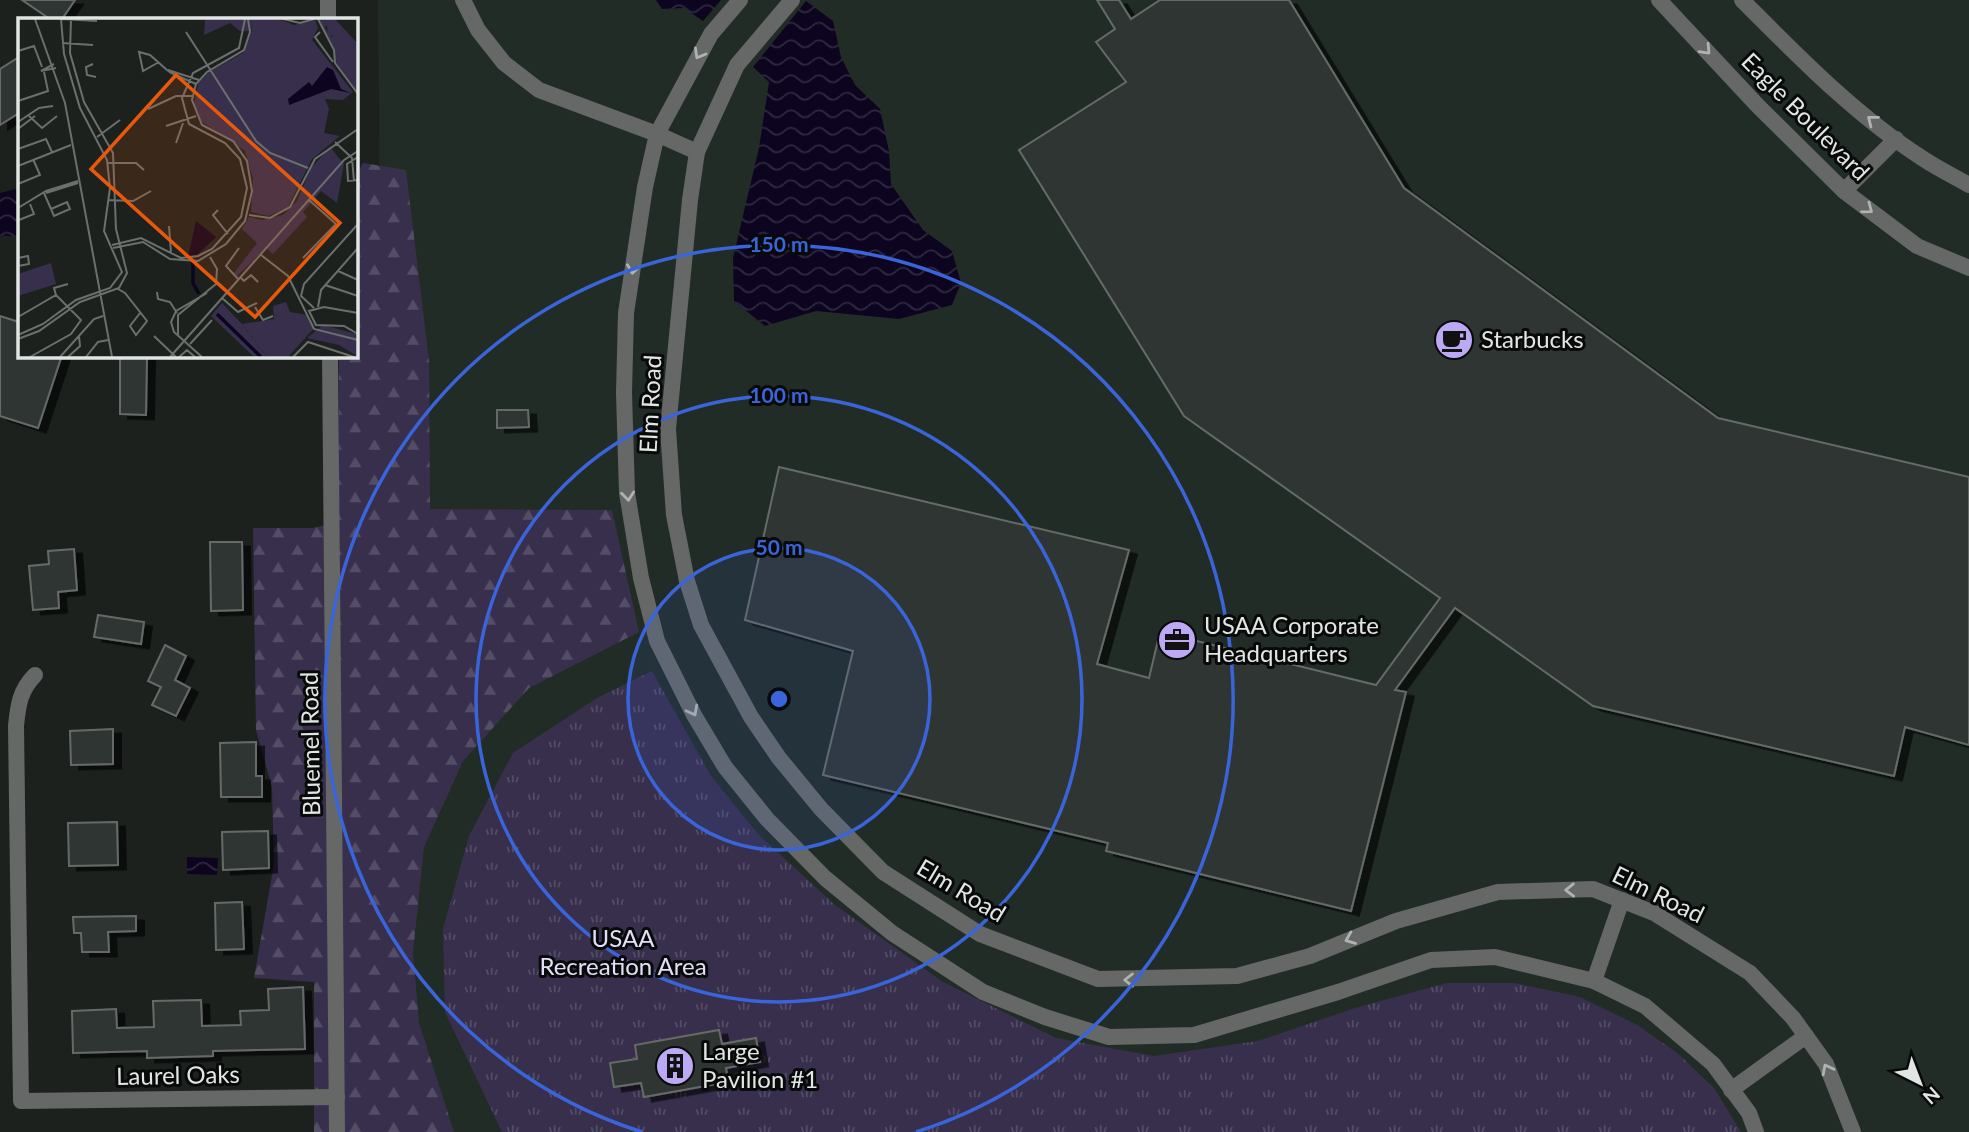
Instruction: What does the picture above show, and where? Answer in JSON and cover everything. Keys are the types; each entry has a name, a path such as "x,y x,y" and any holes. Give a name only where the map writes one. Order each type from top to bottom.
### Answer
{"street":[{"path":"328,0 328,18"},
{"path":"463,0 478,30 504,63 539,90 697,152"},
{"name":"Elm Road","path":"740,0 711,34 656,134 626,313 626,493 641,578 657,641 694,715 725,767 767,819 825,878 892,933 983,992 1045,1017 1109,1037 1194,1035 1338,992 1431,960 1495,957 1594,981 1645,1006 1713,1064 1749,1113 1756,1132"},
{"name":"Elm Road","path":"792,0 737,65 697,152 668,429 674,515 687,581 701,625 751,716 772,748 821,808 883,872 981,934 1098,979 1237,976 1310,956 1396,921 1497,892 1593,889 1654,913 1750,972 1793,1018 1826,1064 1853,1132"},
{"name":"Eagle Boulevard","path":"1660,0 1757,105 1844,191 1917,246 1969,268"},
{"name":"Eagle Boulevard","path":"1742,0 1812,71 1921,158 1969,185"},
{"path":"1844,191 1896,139"},
{"name":"Bluemel Road","path":"330,357 337,1132"},
{"name":"Laurel Oaks","path":"35,675 27,683 18,701 16,726 20,1101 337,1097"},
{"path":"1594,981 1622,900"},
{"path":"1731,1090 1806,1036"}],"shaded area":[{"name":"USAA Corporate Headquarters","path":"378,0 1969,0 1969,1132 389,1132"}],"green space":[{"path":"363,163 406,170 429,361 430,509 612,510 639,632 529,688 463,761 424,847 413,952 419,1023 454,1132 314,1132 314,982 254,978 274,864 272,787 256,730 253,528 313,528 339,522 339,357 357,357 357,174"},
{"name":"USAA Recreation Area","path":"652,671 711,776 758,834 835,905 943,982 1056,1038 1154,1056 1258,1041 1355,1008 1447,983 1514,983 1580,997 1637,1025 1676,1052 1714,1088 1741,1132 502,1132 445,1012 443,929 469,836 513,753 597,698"}],"water":[{"path":"656,0 721,0 703,21 684,8 662,9"},
{"path":"806,1 833,21 841,57 855,85 880,109 889,151 891,184 923,230 952,251 961,283 952,305 899,319 816,311 765,326 734,301 733,258 759,148 769,82 753,67"},
{"path":"18,188 18,237 0,235 0,193"},
{"path":"187,857 218,858 217,875 187,874"}],"building":[{"path":"22,0 75,0 63,18 49,18"},
{"path":"1097,0 1119,0 1131,19 1160,0 1289,0 1404,188 1718,418 1969,477 1969,745 1905,727 1894,776 1593,706 1455,608 1395,690 1406,692 1351,911 1106,851 1108,843 823,775 853,651 745,620 779,467 1129,550 1097,664 1149,678 1160,632 1376,685 1440,598 1184,416 1019,150 1126,82 1096,42 1115,29"},
{"path":"18,58 18,114 0,125 0,69"},
{"path":"0,316 18,322 18,357 61,357 38,428 0,416"},
{"path":"120,357 147,357 146,415 120,414"},
{"path":"497,410 528,410 529,427 497,428"},
{"path":"210,542 242,542 243,610 211,611"},
{"path":"74,549 77,590 58,592 59,608 33,610 29,566 49,564 48,551"},
{"path":"98,615 144,622 141,644 94,637"},
{"path":"165,645 186,656 175,680 190,688 176,716 152,705 161,687 148,681"},
{"path":"113,729 113,764 71,765 70,731"},
{"path":"256,742 256,776 262,776 262,797 221,797 220,743"},
{"path":"117,822 118,865 69,866 68,823"},
{"path":"268,831 269,868 223,870 222,832"},
{"path":"242,902 244,949 216,950 215,903"},
{"path":"136,916 136,931 108,932 109,952 82,952 81,933 74,933 73,917"},
{"path":"303,987 305,1049 213,1051 213,1056 147,1058 147,1051 73,1053 72,1011 116,1009 117,1028 154,1027 153,1001 201,1000 202,1026 241,1025 240,1011 269,1010 268,989"},
{"name":"Large Pavilion #1","path":"719,1030 722,1044 756,1038 760,1062 726,1068 728,1082 644,1097 641,1083 614,1087 610,1063 637,1059 635,1045"}],"place":[{"name":"Starbucks","path":"1454,340"},
{"name":"USAA Corporate Headquarters","path":"1177,640"},
{"name":"Large Pavilion #1","path":"675,1066"}]}
